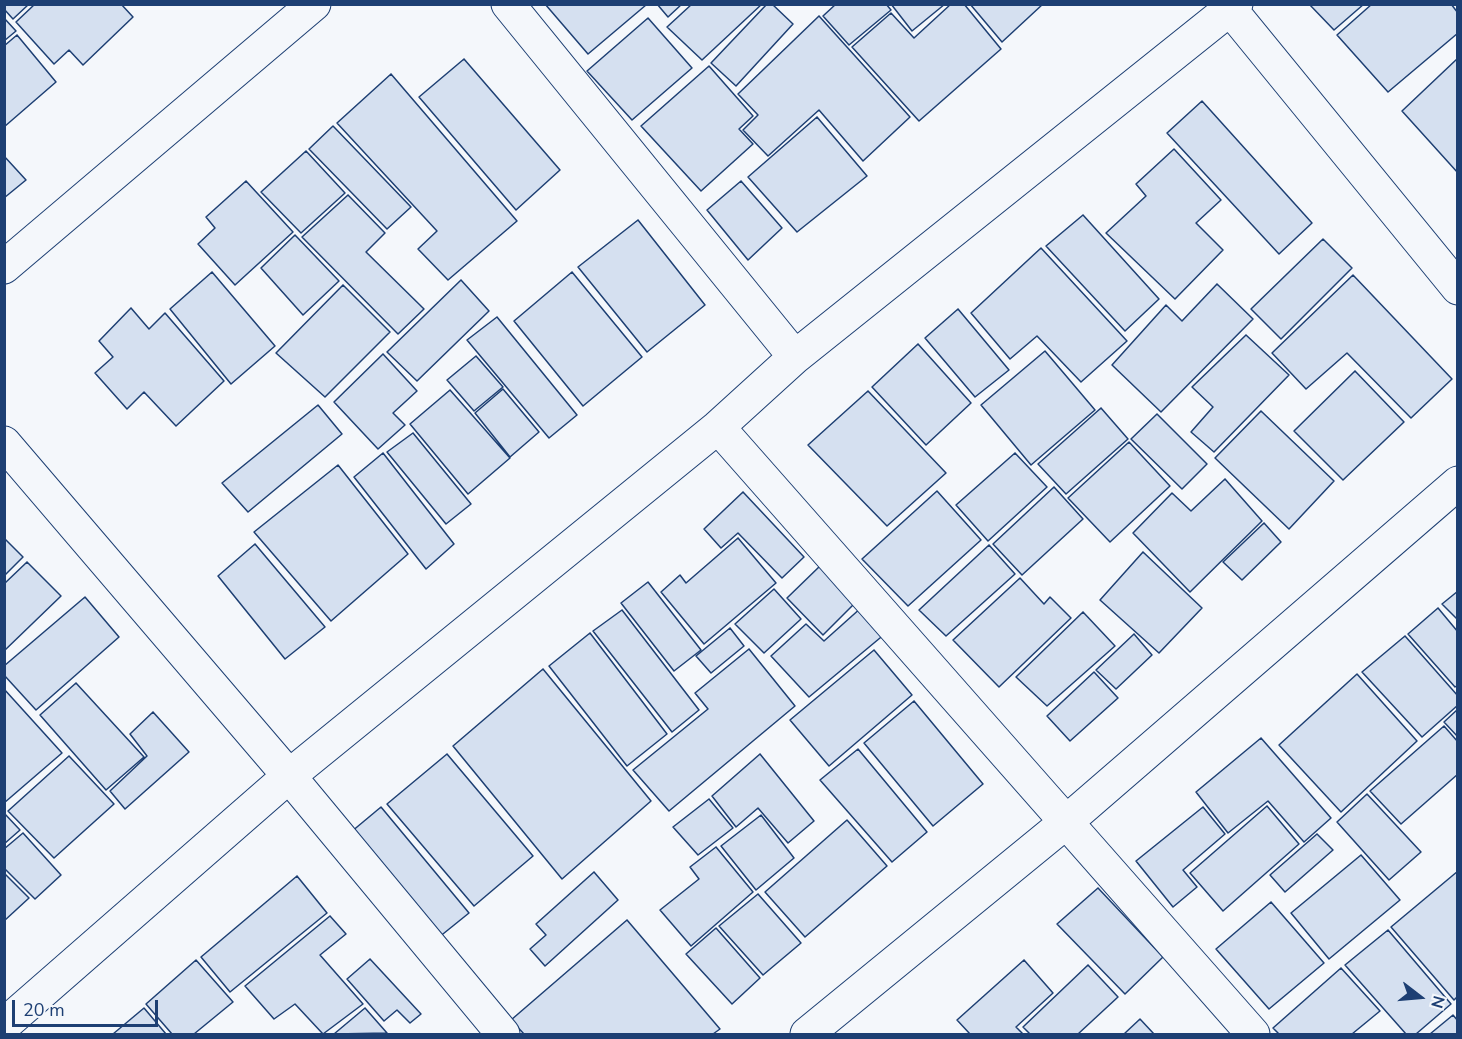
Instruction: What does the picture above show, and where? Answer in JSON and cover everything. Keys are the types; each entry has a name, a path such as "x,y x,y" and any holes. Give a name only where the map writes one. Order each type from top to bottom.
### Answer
{"street":[{"path":"4,267 314,4"},
{"path":"508,4 795,357"},
{"path":"4,1024 289,776 718,427 795,357 1230,6 1458,288"},
{"path":"718,427 1254,1035"},
{"path":"4,443 289,776 503,1035"},
{"path":"807,1035 1065,823 1458,483"}],"building":[{"path":"4,4 29,4 13,19 4,9"},
{"path":"35,4 121,4 133,17 83,65 69,50 54,64 16,22"},
{"path":"545,4 645,4 646,5 588,54"},
{"path":"657,4 682,4 668,17"},
{"path":"692,4 762,4 702,60 667,27"},
{"path":"767,4 772,4 793,24 736,86 711,63"},
{"path":"836,4 886,4 891,10 849,45 823,16"},
{"path":"891,4 945,4 912,31"},
{"path":"951,4 964,4 1001,49 919,121 852,47 891,13 914,38"},
{"path":"970,4 1043,4 1002,42"},
{"path":"1309,4 1364,4 1334,30"},
{"path":"1372,4 1451,4 1458,13 1458,33 1388,92 1337,35"},
{"path":"819,16 910,117 863,161 819,110 768,156 743,130 758,115 738,94"},
{"path":"4,18 16,31 4,41"},
{"path":"648,18 692,68 632,120 587,71"},
{"path":"17,35 56,82 4,127 4,46"},
{"path":"1458,58 1458,173 1402,111"},
{"path":"464,59 560,170 516,210 419,97"},
{"path":"709,66 753,116 739,129 753,144 701,191 641,126"},
{"path":"391,74 517,221 448,280 418,249 437,231 337,123"},
{"path":"1202,101 1312,223 1279,254 1167,133"},
{"path":"817,117 867,176 797,232 748,177"},
{"path":"333,126 411,207 387,229 309,149"},
{"path":"1174,149 1221,200 1196,223 1223,250 1175,299 1106,233 1146,196 1136,184"},
{"path":"306,151 345,193 301,233 261,192"},
{"path":"4,156 26,180 4,198"},
{"path":"246,181 293,232 235,285 198,244 215,228 206,217"},
{"path":"741,181 782,228 748,260 707,210"},
{"path":"348,195 385,233 366,252 424,309 398,334 302,237"},
{"path":"1083,215 1159,299 1125,331 1046,246"},
{"path":"638,220 705,305 647,352 578,267"},
{"path":"295,235 339,281 303,315 261,268"},
{"path":"1323,239 1352,268 1281,339 1251,309"},
{"path":"1041,248 1127,341 1081,382 1037,336 1010,359 971,313"},
{"path":"212,272 275,346 231,384 170,309"},
{"path":"572,272 642,357 583,406 514,321"},
{"path":"1353,275 1452,379 1411,418 1347,353 1306,389 1272,353"},
{"path":"461,280 489,311 417,381 387,352"},
{"path":"1217,284 1253,319 1161,412 1112,365 1166,305 1182,321"},
{"path":"343,285 390,332 325,397 276,353"},
{"path":"131,308 149,329 165,313 224,381 176,426 144,392 127,409 95,373 113,357 99,341"},
{"path":"958,309 1009,370 975,397 925,338"},
{"path":"497,317 577,415 549,438 467,340"},
{"path":"1246,335 1289,375 1214,452 1191,432 1213,407 1192,387"},
{"path":"918,344 971,403 926,445 872,387"},
{"path":"1045,351 1095,410 1031,465 981,405"},
{"path":"383,354 417,391 393,413 405,425 378,449 334,402"},
{"path":"476,356 503,387 474,411 447,380"},
{"path":"1355,371 1404,422 1343,480 1294,431"},
{"path":"503,389 539,432 510,457 475,413"},
{"path":"450,390 510,458 468,494 410,424"},
{"path":"868,391 946,473 887,526 808,445"},
{"path":"318,405 342,434 248,512 222,483"},
{"path":"1101,408 1128,439 1066,494 1038,464"},
{"path":"1261,411 1334,481 1289,529 1215,458"},
{"path":"1157,414 1207,464 1182,489 1131,439"},
{"path":"413,433 471,504 446,524 387,452"},
{"path":"1129,442 1170,486 1110,542 1068,498"},
{"path":"383,453 454,544 426,569 354,477"},
{"path":"1015,453 1047,487 988,541 956,505"},
{"path":"338,465 408,554 331,621 254,532"},
{"path":"1225,479 1262,521 1190,592 1133,533 1172,493 1191,511"},
{"path":"1054,487 1083,519 1022,575 993,544"},
{"path":"937,491 981,540 908,606 862,559"},
{"path":"743,492 804,557 782,578 738,533 721,548 704,529"},
{"path":"1264,523 1281,542 1242,580 1223,562"},
{"path":"4,538 23,557 4,576"},
{"path":"738,538 776,583 704,644 661,592 680,575 686,583"},
{"path":"255,544 325,627 285,659 218,576"},
{"path":"989,545 1015,574 946,636 919,610"},
{"path":"1143,552 1202,608 1159,653 1100,600"},
{"path":"27,562 61,596 4,651 4,584"},
{"path":"821,565 856,602 823,635 787,598"},
{"path":"1020,578 1044,604 1050,597 1071,618 999,687 953,640"},
{"path":"648,582 701,650 674,671 621,603"},
{"path":"774,589 801,619 764,653 735,624"},
{"path":"1458,591 1458,620 1442,604"},
{"path":"85,597 119,637 36,710 4,675 4,666"},
{"path":"862,607 886,633 809,697 771,656 806,624 824,641"},
{"path":"1438,608 1458,632 1458,685 1455,687 1408,634"},
{"path":"622,610 699,710 672,732 593,631"},
{"path":"1083,612 1115,646 1047,706 1016,677"},
{"path":"730,628 744,646 711,673 696,656"},
{"path":"590,633 667,734 627,766 549,666"},
{"path":"1134,634 1152,655 1116,689 1096,670"},
{"path":"1405,636 1458,696 1458,705 1422,737 1362,672"},
{"path":"749,649 795,706 669,811 633,770 708,709 695,693"},
{"path":"874,650 912,695 829,766 790,720"},
{"path":"543,669 651,801 562,879 453,746"},
{"path":"1094,672 1118,698 1070,741 1047,716"},
{"path":"1357,674 1417,741 1341,812 1279,745"},
{"path":"76,683 144,757 106,790 40,715"},
{"path":"4,689 62,753 4,803"},
{"path":"914,701 983,784 933,826 864,743"},
{"path":"1458,709 1458,737 1444,722"},
{"path":"153,712 189,752 125,809 110,791 147,756 130,734"},
{"path":"1444,726 1458,742 1458,774 1401,824 1370,791"},
{"path":"1261,738 1331,818 1304,842 1268,801 1228,833 1196,792"},
{"path":"858,749 927,832 892,862 820,780"},
{"path":"447,754 533,856 474,906 387,804"},
{"path":"760,754 814,821 788,843 758,808 736,827 712,796"},
{"path":"69,756 114,804 54,858 8,811"},
{"path":"1367,794 1421,852 1389,880 1337,822"},
{"path":"709,799 733,828 698,855 673,827"},
{"path":"1267,806 1299,844 1223,911 1190,873"},
{"path":"381,807 469,913 433,942 345,837"},
{"path":"1203,807 1225,834 1183,870 1197,887 1173,907 1136,861"},
{"path":"4,813 20,830 4,844"},
{"path":"761,815 794,858 756,890 721,846"},
{"path":"847,820 887,866 805,937 765,892"},
{"path":"23,833 61,875 35,899 4,868 4,849"},
{"path":"1317,834 1333,850 1285,892 1270,875"},
{"path":"716,847 753,892 691,946 660,910 699,879 690,867"},
{"path":"1361,855 1400,900 1329,959 1291,913"},
{"path":"1458,871 1458,996 1454,1000 1391,927"},
{"path":"594,872 618,900 545,966 530,949 546,935 536,924"},
{"path":"4,873 29,898 4,921"},
{"path":"297,876 327,913 230,992 201,957"},
{"path":"1098,888 1163,957 1125,994 1057,924"},
{"path":"758,894 801,943 763,975 719,926"},
{"path":"1271,902 1324,963 1269,1009 1216,949"},
{"path":"330,916 346,934 320,955 363,1004 323,1034 295,1004 274,1019 245,986"},
{"path":"627,920 720,1029 713,1034 524,1034 511,1020"},
{"path":"716,928 760,978 732,1004 686,954"},
{"path":"1388,930 1451,1004 1416,1034 1406,1034 1345,965"},
{"path":"370,959 421,1014 410,1023 397,1010 384,1021 347,979"},
{"path":"196,960 233,1002 194,1034 172,1034 146,1004"},
{"path":"1024,960 1053,993 1016,1027 1023,1034 970,1034 957,1020"},
{"path":"1088,965 1118,997 1078,1034 1030,1034 1023,1027"},
{"path":"1341,968 1380,1011 1352,1034 1279,1034 1273,1028"},
{"path":"144,1008 166,1034 113,1034"},
{"path":"365,1008 387,1033 334,1034"},
{"path":"1453,1015 1458,1021 1458,1034 1430,1034"},
{"path":"1140,1019 1154,1034 1124,1034"}]}
